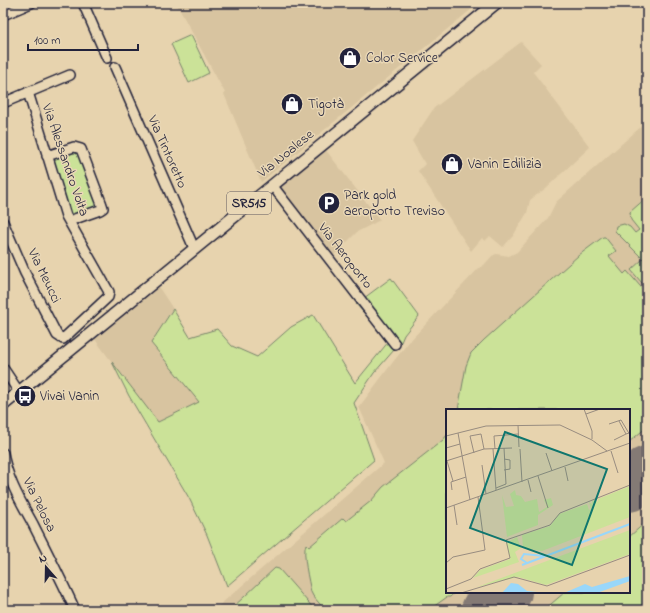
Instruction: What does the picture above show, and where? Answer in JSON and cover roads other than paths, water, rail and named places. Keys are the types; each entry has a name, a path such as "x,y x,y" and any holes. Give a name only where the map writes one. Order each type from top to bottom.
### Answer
{"main road":[{"name":"Via Noalese","path":"3,405 496,3"}],"street":[{"path":"3,15 31,3"},
{"path":"83,3 107,58"},
{"name":"Via Tintoretto","path":"115,67 194,248"},
{"path":"3,103 70,75"},
{"name":"Via Alessandro Volta","path":"28,92 66,216 109,292 109,295 63,338"},
{"path":"47,156 74,147 81,149 101,202 102,208 100,210 69,221"},
{"name":"Via Aeroporto","path":"272,185 395,344"},
{"name":"Via Meucci","path":"3,222 25,273 57,335 63,338"},
{"path":"63,338 70,350"},
{"path":"3,368 18,392"},
{"name":"Via Pelosa","path":"3,453 4,462 13,486 63,583 75,610"}],"place":[{"name":"Color Service","path":"350,58"},
{"name":"Tigotà","path":"292,104"},
{"name":"Vanin Edilizia","path":"452,164"},
{"name":"Park gold aeroporto Treviso","path":"329,203"},
{"name":"Vivai Vanin","path":"25,396"}]}
